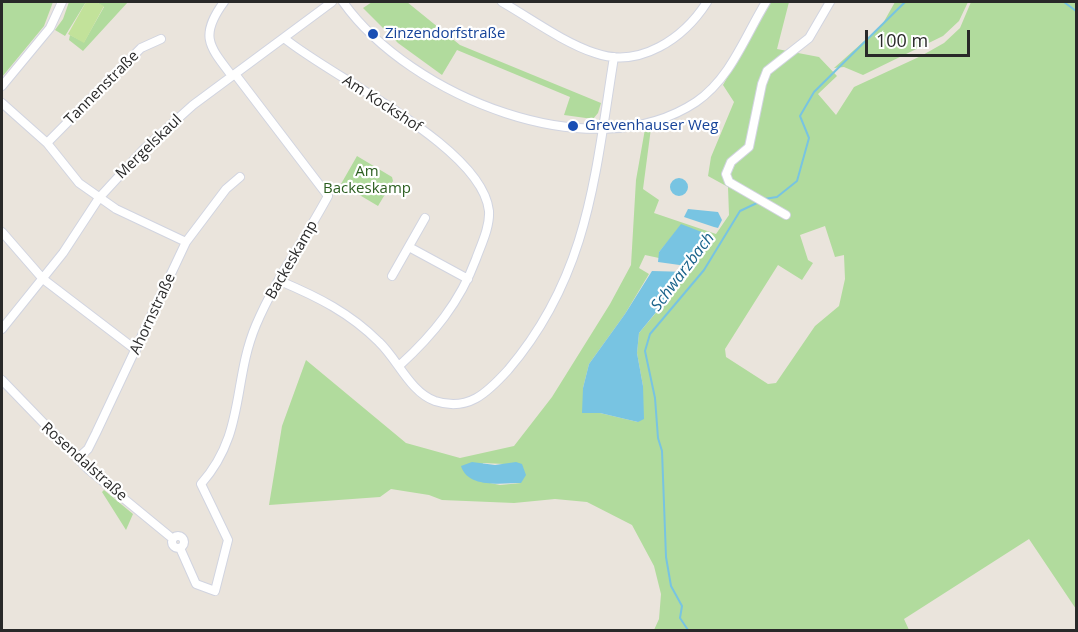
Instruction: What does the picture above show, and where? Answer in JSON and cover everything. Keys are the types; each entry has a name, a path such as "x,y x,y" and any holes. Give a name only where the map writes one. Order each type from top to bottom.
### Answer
{"street":[{"path":"2,86 50,28 62,2"},
{"path":"224,2 210,23 208,37 210,46 233,75"},
{"name":"Mergelskaul","path":"2,328 43,279 99,198 144,148 193,105 332,2"},
{"path":"343,2 367,29 399,58 474,101 541,121 603,130 630,128 655,122 695,102 714,88 728,70 766,2"},
{"path":"502,2 579,46 596,54 614,57 643,53 670,43 694,22 707,2"},
{"path":"786,215 729,182 726,174 731,162 749,147 762,84 767,71 809,38 830,2"},
{"name":"Am Kockshof","path":"284,38 402,114 440,143 476,180 486,200 489,220 468,279 438,327 400,365"},
{"name":"Tannenstraße","path":"47,142 141,48 161,39"},
{"path":"280,281 347,314 381,343 400,365 410,382 433,400 465,405 490,390 546,319 568,271 590,207 614,57"},
{"name":"Backeskamp","path":"180,548 196,584 215,591 228,540 201,484 212,471 235,423 248,350 256,326 328,196 320,182 233,75"},
{"path":"2,103 47,142 79,183 116,209 186,242"},
{"name":"Ahornstraße","path":"78,458 88,449 186,242 226,189 240,177"},
{"path":"392,276 425,218"},
{"path":"2,232 43,279 136,350"},
{"path":"409,247 468,279"},
{"name":"Rosendalstraße","path":"2,380 45,428 89,470 173,539 179,536 183,538 184,544 180,548"}],"green space":[{"path":"2,2 53,2 44,26 2,77"},
{"path":"69,2 86,2 65,36 55,30 63,19"},
{"path":"86,2 96,2 104,6 84,43 68,34"},
{"path":"96,2 128,2 83,51 69,40 70,35 84,42 104,7"},
{"path":"372,2 407,2 460,45 601,103 598,113 593,119 564,115 570,97 457,50 442,75 398,43 363,8"},
{"path":"770,2 789,2 777,49 819,57 837,76 818,94 836,115 854,87 944,43 960,28 971,2 1076,2 1076,609 1029,539 904,619 909,630 654,630 659,619 661,594 654,566 632,525 587,502 555,499 514,503 442,500 429,495 391,489 380,497 269,505 282,426 306,360 406,443 460,458 514,446 552,397 610,304 631,265 636,180 645,129 651,128 643,189 659,200 654,213 716,234 729,215 728,187 708,176 711,157 734,102 723,85","holes":["825,226 835,257 844,255 845,279 839,306 815,326 776,383 768,384 726,357 725,349 778,265 802,280 813,263 808,260 800,235","679,228 694,267 639,333 637,353 643,386 638,422 600,413 583,388 589,364 625,314 649,274 639,268 645,255 659,258 659,252","483,463 504,464 521,483 500,485 475,480"]},
{"path":"895,2 968,2 959,21 943,36 863,75 844,67 834,68 882,25"},
{"name":"Am Backeskamp","path":"357,156 392,177 393,181 378,206 341,184"},
{"path":"104,490 133,514 126,530 102,492"}],"water":[{"path":"679,178 685,181 688,187 685,193 679,196 673,193 670,187 673,181"},
{"path":"688,209 718,212 722,220 718,228 714,227 684,217"},
{"path":"681,224 712,236 712,240 694,267 658,262 659,252"},
{"path":"652,271 689,272 639,333 637,353 643,386 644,419 638,422 600,413 582,413 583,388 589,364"},
{"path":"472,462 495,465 516,462 522,464 526,475 521,483 496,484 478,481 465,473 461,466"}],"waterway":[{"name":"Schwarzbach","path":"764,199 777,197 797,181 809,138 800,116 814,92 905,2"},
{"path":"1064,2 1076,11"},
{"name":"Schwarzbach","path":"688,630 680,618 682,606 671,586 666,557 662,451 658,438 655,398 645,351 650,334 704,270 740,211 759,202"}],"place":[{"name":"Zinzendorfstraße","path":"373,34"},
{"name":"Grevenhauser Weg","path":"573,126"}]}
